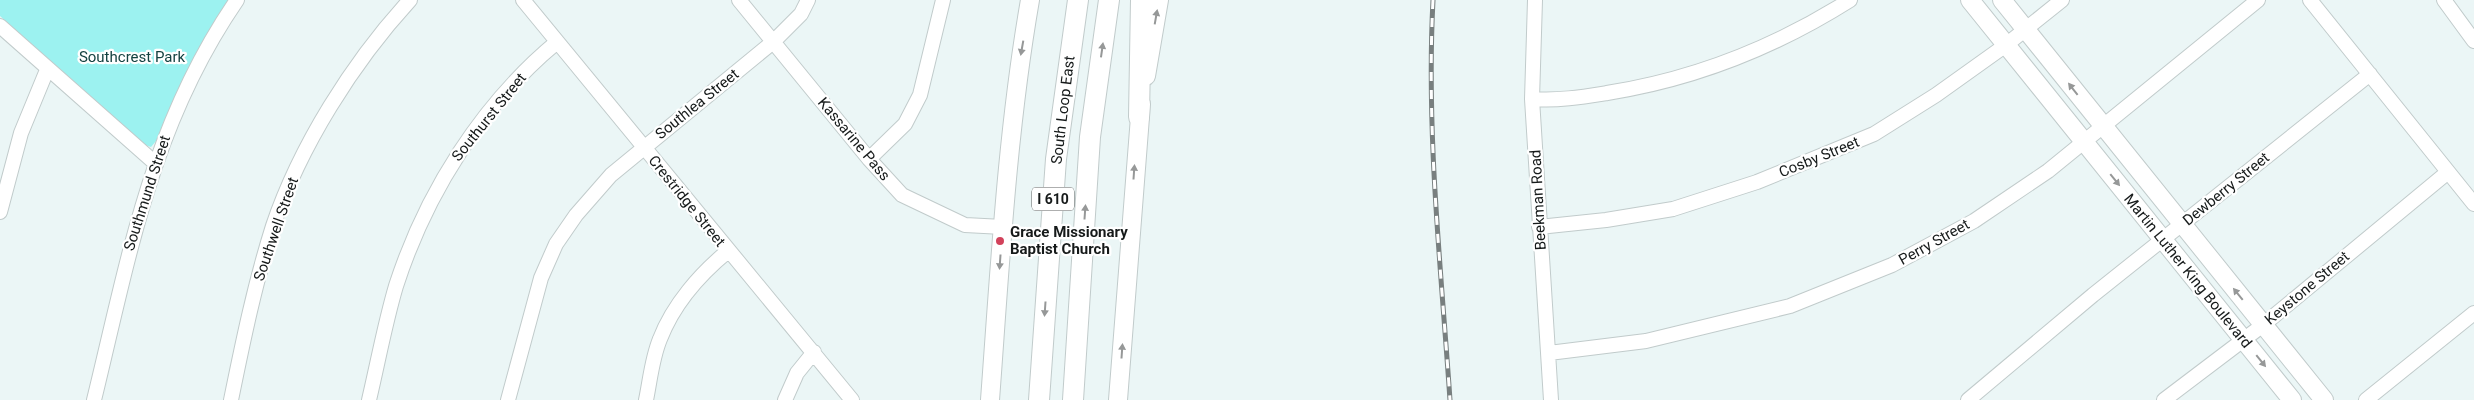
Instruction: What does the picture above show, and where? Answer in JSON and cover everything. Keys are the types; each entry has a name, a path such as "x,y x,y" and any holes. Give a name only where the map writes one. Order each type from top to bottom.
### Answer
{"highway":[{"name":"South Loop East","path":"1039,400 1056,158 1078,0"},
{"name":"South Loop East","path":"1072,400 1090,137 1110,0"},
{"path":"1139,117 1141,0"}],"main road":[{"path":"990,400 1002,227 1016,80 1030,0"},
{"path":"1118,400 1139,117 1159,0"},
{"name":"Martin Luther King Boulevard","path":"1970,0 2292,400"},
{"name":"Martin Luther King Boulevard","path":"2002,0 2324,400"}],"street":[{"name":"Southmund Street","path":"94,400 128,251 155,163 194,70 237,0"},
{"name":"Southwell Street","path":"231,400 258,278 274,225 295,172 338,93 410,0"},
{"name":"Crestridge Street","path":"523,0 852,400"},
{"name":"Kassarine Pass","path":"739,0 869,159 902,195 965,225 1002,227"},
{"name":"Southlea Street","path":"508,400 535,296 556,244 576,215 611,175 773,42 801,14 808,0"},
{"path":"869,159 905,124 920,95 943,0"},
{"name":"Beekman Road","path":"1535,0 1532,99 1551,400"},
{"path":"1532,99 1558,101 1654,86 1742,58 1819,19 1850,0"},
{"name":"Cosby Street","path":"1539,227 1606,220 1673,209 1757,182 1874,134 1936,95 2026,30 2062,0"},
{"name":"Perry Street","path":"1549,353 1646,341 1799,303 1892,265 1974,221 2048,171 2258,0"},
{"path":"2310,0 2474,204"},
{"path":"2444,0 2474,41"},
{"path":"0,26 47,70 155,163"},
{"name":"Southurst Street","path":"369,400 396,286 424,214 456,157 497,104 536,59 557,42"},
{"path":"0,212 22,132 47,70"},
{"name":"Dewberry Street","path":"1968,400 2163,239 2370,74"},
{"name":"Keystone Street","path":"2164,400 2263,325 2448,172"},
{"path":"646,400 660,340 680,302 712,264 728,251"},
{"path":"2366,400 2474,313"},
{"path":"785,400 797,373 814,352"}],"green space":[{"name":"Southcrest Park","path":"0,0 229,0 183,82 156,141 151,147 145,145 0,16"}],"railway":[{"path":"1433,0 1431,100 1435,200 1450,400"}],"place":[{"name":"Grace Missionary Baptist Church","path":"1000,241"}]}
